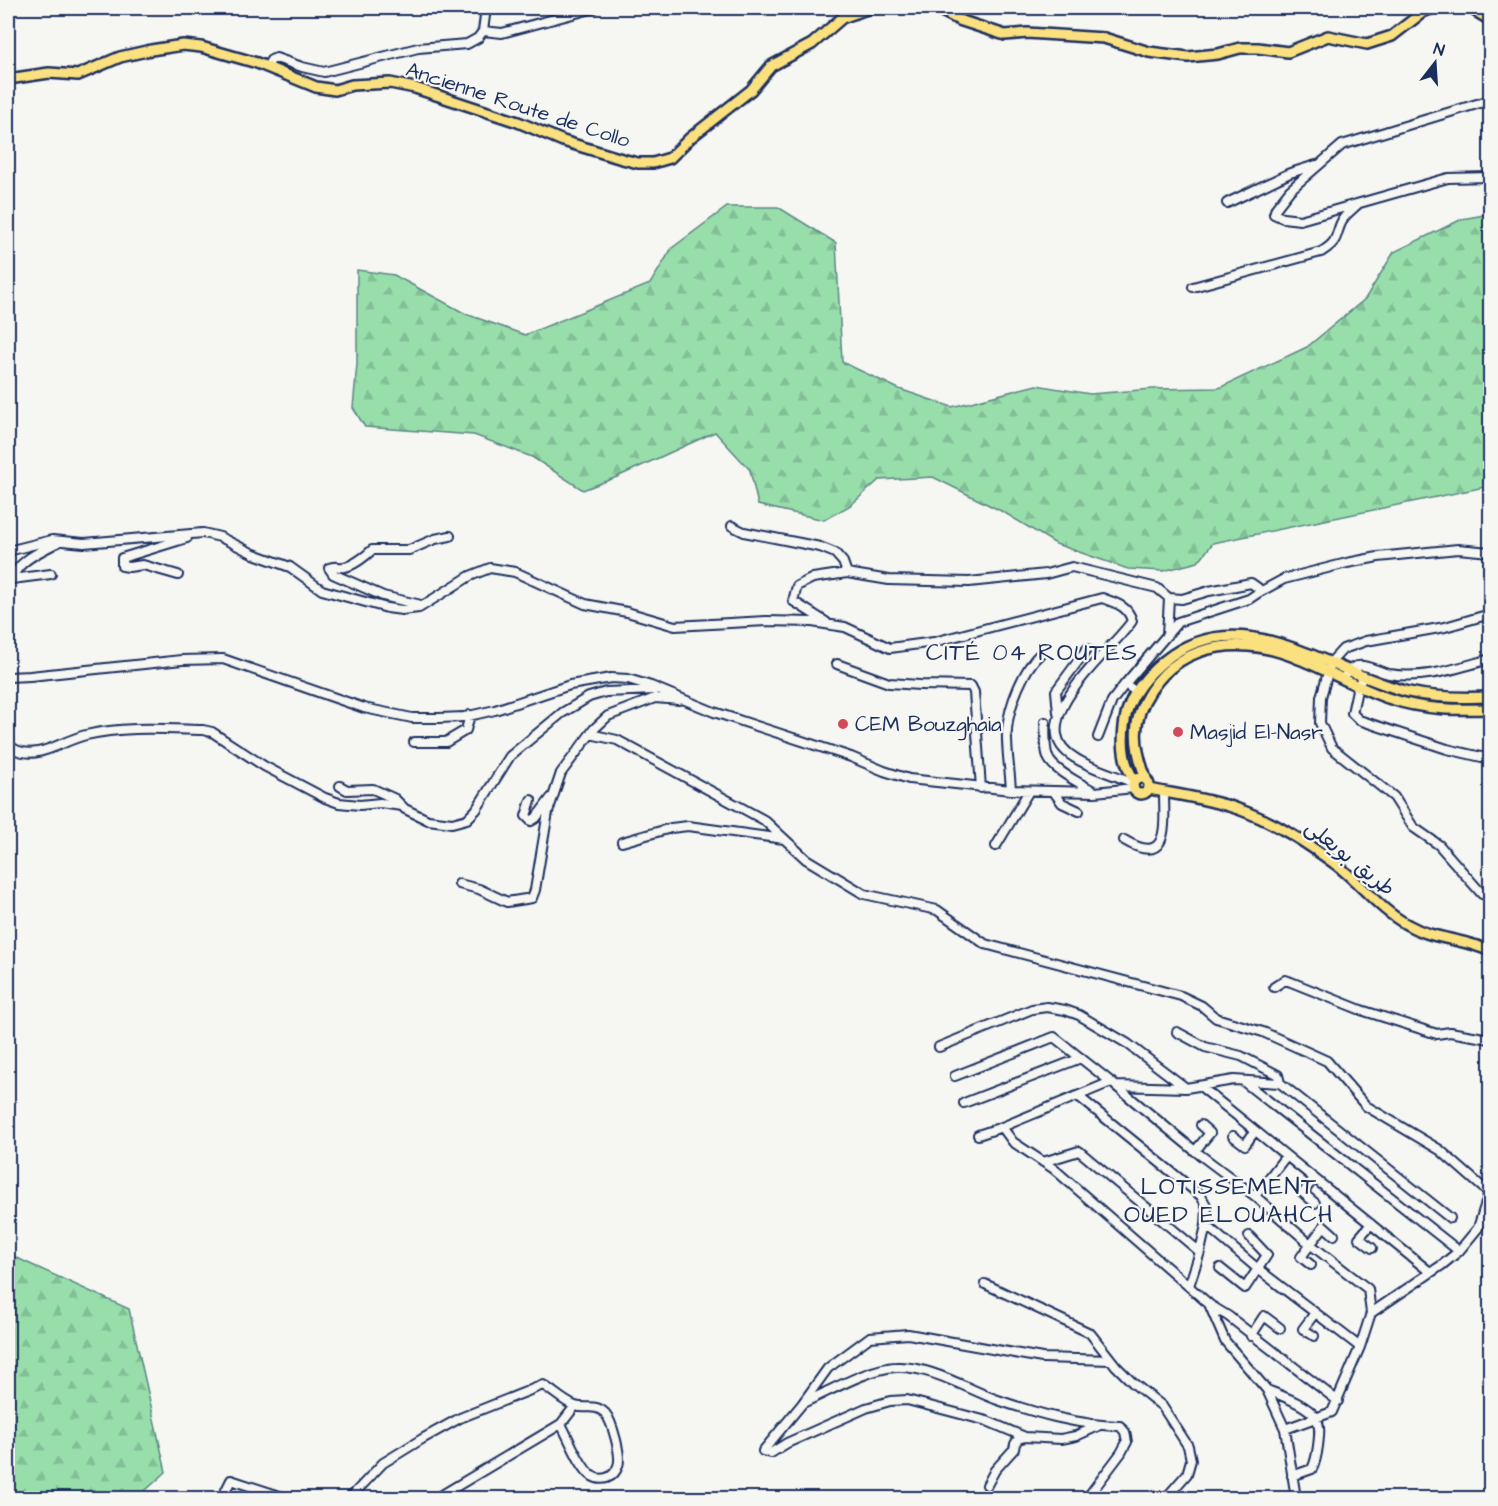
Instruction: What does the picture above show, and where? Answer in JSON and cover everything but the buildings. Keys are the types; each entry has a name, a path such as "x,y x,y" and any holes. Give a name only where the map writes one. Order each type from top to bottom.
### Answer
{"main road":[{"name":"Ancienne Route de Collo","path":"8,79 49,73 78,75 120,57 183,45 201,47 267,67 316,87 335,90 352,85 390,83 415,88 518,122 564,141 630,161 654,163 670,158 690,138 751,90 771,66 812,44 842,18 870,8"},
{"path":"936,8 959,20 1005,35 1027,33 1104,38 1149,52 1188,57 1218,54 1240,48 1288,52 1328,36 1367,44 1378,42 1392,36 1423,12 1433,8"},
{"path":"1470,8 1491,20"},
{"path":"1148,785 1141,794 1137,792 1126,765 1125,719 1136,691 1155,668 1171,655 1186,645 1212,638 1230,636 1270,641 1305,651 1343,679 1389,699 1417,706 1455,710 1491,709"},
{"path":"1148,785 1138,758 1136,743 1136,728 1142,706 1154,685 1174,666 1190,655 1210,648 1250,646 1284,653 1329,667 1349,670 1408,691 1428,695 1491,697"},
{"path":"1134,784 1140,778 1148,785"},
{"name":"طريق بويعلى","path":"1148,785 1164,792 1223,804 1268,821 1296,836 1339,867 1379,905 1406,924 1420,932 1469,943 1491,951"}],"street":[{"path":"267,67 271,60 276,58 324,72 418,48 467,44 478,38 483,31 486,8"},
{"path":"483,31 502,33 595,8"},
{"path":"1491,100 1342,145 1290,190 1274,214 1283,218 1300,220 1448,178 1491,177"},
{"path":"1227,203 1290,173 1321,164"},
{"path":"1193,287 1321,252 1332,246 1343,219 1359,203"},
{"path":"732,526 744,532 820,547 835,554 843,562 847,573"},
{"path":"178,574 144,565 122,566 121,562 122,558 203,533"},
{"path":"8,552 52,540 84,543 203,533 220,537 254,554 290,567 322,590 387,608 402,610 422,606 470,576 490,568 515,572 585,604 627,612 675,627 765,621 829,624 845,627 890,648 934,642 1102,598 1120,604 1129,612 1132,621 1124,633 1099,656 1058,713"},
{"path":"422,606 383,596 333,574 329,568 336,565 345,567 365,557 372,550 409,550 435,539 450,536"},
{"path":"51,574 12,579 15,570 20,565 59,541"},
{"path":"1098,737 1112,701 1178,622 1190,616 1233,606 1284,579 1347,563 1378,557 1458,549 1491,552"},
{"path":"829,624 794,601 797,586 813,578 847,573 889,580 969,582 1046,574 1072,567 1157,588 1170,598 1182,599 1251,583 1258,588 1258,593"},
{"path":"1167,636 1170,598"},
{"path":"1491,614 1435,630 1366,641 1343,649 1329,667 1321,697 1320,723 1332,748 1394,797 1413,827 1438,846 1482,894 1491,897"},
{"path":"1087,649 1056,691 1059,740 1075,759 1134,784"},
{"path":"1011,790 1008,722 1025,672 1041,653"},
{"path":"8,677 182,660 223,659 364,708 412,718 470,715 495,710 570,685 611,678 628,679 735,720 851,757 909,779 981,788 1054,792 1095,792 1134,784"},
{"path":"1343,679 1349,670 1357,665 1365,665 1387,674 1416,676 1491,659"},
{"path":"837,664 889,683 920,686 971,686 974,692 981,788"},
{"path":"1364,676 1358,685 1352,713 1359,720 1447,749 1491,759"},
{"path":"1125,684 1136,691"},
{"path":"340,786 347,789 373,789 395,799 405,809 428,820 452,823 467,819 476,810 510,756 562,713 589,697 606,692 659,690"},
{"path":"459,884 479,889 507,902 532,898 548,812 561,773 590,734 608,716 654,698 687,701"},
{"path":"414,742 446,742 466,730 470,715"},
{"path":"1045,722 1047,756 1052,764 1095,792"},
{"path":"8,744 12,749 29,754 45,751 83,736 108,731 203,729 212,732 264,766 325,798 339,803 360,805 380,803 402,806"},
{"path":"590,734 617,740 764,820 806,858 864,894 937,910 985,944 1180,996 1202,1006 1216,1018 1263,1032 1327,1061 1366,1106 1440,1150 1489,1193 1478,1228 1459,1251 1371,1313"},
{"path":"1070,777 1070,792"},
{"path":"996,846 1029,791"},
{"path":"531,800 526,816 531,820 536,818 555,792"},
{"path":"1054,792 1062,803 1079,811"},
{"path":"1124,840 1142,849 1151,849 1158,844 1163,837 1164,792"},
{"path":"622,842 671,828 687,826 784,839"},
{"path":"1274,987 1285,980 1361,1010 1437,1034 1450,1032 1491,1040"},
{"path":"939,1047 1032,1009 1047,1007 1079,1015 1128,1044 1186,1088"},
{"path":"1177,1032 1205,1047 1247,1059 1278,1075 1280,1083"},
{"path":"955,1076 1054,1037 1195,1152 1255,1196 1310,1244 1368,1289 1371,1313 1360,1347 1332,1412 1286,1433"},
{"path":"964,1103 1081,1058"},
{"path":"1242,1080 1459,1251"},
{"path":"978,1135 1114,1084 1186,1088 1242,1080 1280,1083 1450,1218"},
{"path":"1200,1086 1430,1272"},
{"path":"1078,1096 1201,1196 1207,1207 1206,1225 1189,1286"},
{"path":"1195,1152 1210,1133 1201,1125"},
{"path":"1002,1127 1013,1143 1054,1169 1209,1304 1228,1316 1338,1401"},
{"path":"1233,1136 1245,1145 1255,1131"},
{"path":"1043,1161 1078,1150 1200,1252"},
{"path":"1255,1196 1286,1156"},
{"path":"1314,1178 1303,1192 1315,1203"},
{"path":"1371,1224 1359,1238 1372,1248"},
{"path":"1206,1225 1258,1269 1360,1347"},
{"path":"1311,1265 1301,1257 1310,1244 1324,1226 1334,1234"},
{"path":"1220,1268 1245,1288 1267,1255 1249,1236"},
{"path":"985,1284 1090,1333 1133,1383 1162,1406 1188,1446 1191,1460 1187,1474 1166,1498"},
{"path":"1209,1304 1224,1341 1267,1390 1286,1433 1296,1498"},
{"path":"1314,1336 1303,1329 1315,1313"},
{"path":"1251,1336 1264,1316 1280,1328"},
{"path":"1098,1426 1076,1436 1061,1439 1025,1437 979,1419 907,1400 890,1401 866,1408 787,1443 771,1453 763,1451 828,1368 870,1337 908,1334 1042,1358 1111,1359"},
{"path":"802,1404 879,1369 897,1366 929,1372 997,1400 1070,1421 1098,1426 1120,1426 1125,1432 1127,1442 1087,1498"},
{"path":"350,1498 383,1463 422,1439 460,1418 543,1385 575,1406 596,1407 606,1414 618,1448 619,1460 619,1466 610,1477 603,1479 592,1476 584,1468 561,1424"},
{"path":"1267,1390 1287,1397 1316,1418 1320,1434 1315,1462 1312,1469 1292,1476"},
{"path":"437,1498 561,1424 575,1406"},
{"path":"987,1485 995,1470 1014,1449 1018,1439 1025,1437"},
{"path":"222,1498 231,1480 286,1498"}],"green space":[{"path":"727,207 778,207 836,243 842,362 899,389 952,407 1036,385 1090,394 1153,389 1219,388 1307,347 1365,299 1394,252 1462,219 1490,214 1490,486 1213,543 1198,562 1163,571 1128,569 1056,544 1005,513 933,477 879,480 851,505 824,520 758,505 750,470 715,432 583,490 532,457 474,435 365,427 353,408 357,364 357,270 394,275 466,314 525,335 650,284 672,248"},
{"path":"8,1254 129,1309 166,1472 137,1498 8,1498"}],"place":[{"name":"CEM Bouzghaia","path":"843,724"},
{"name":"Masjid El-Nasr","path":"1178,732"}],"district":[{"name":"CITÉ 04 ROUTES","path":"1032,653"},
{"name":"LOTISSEMENT OUED ELOUAHCH","path":"1229,1201"}]}
